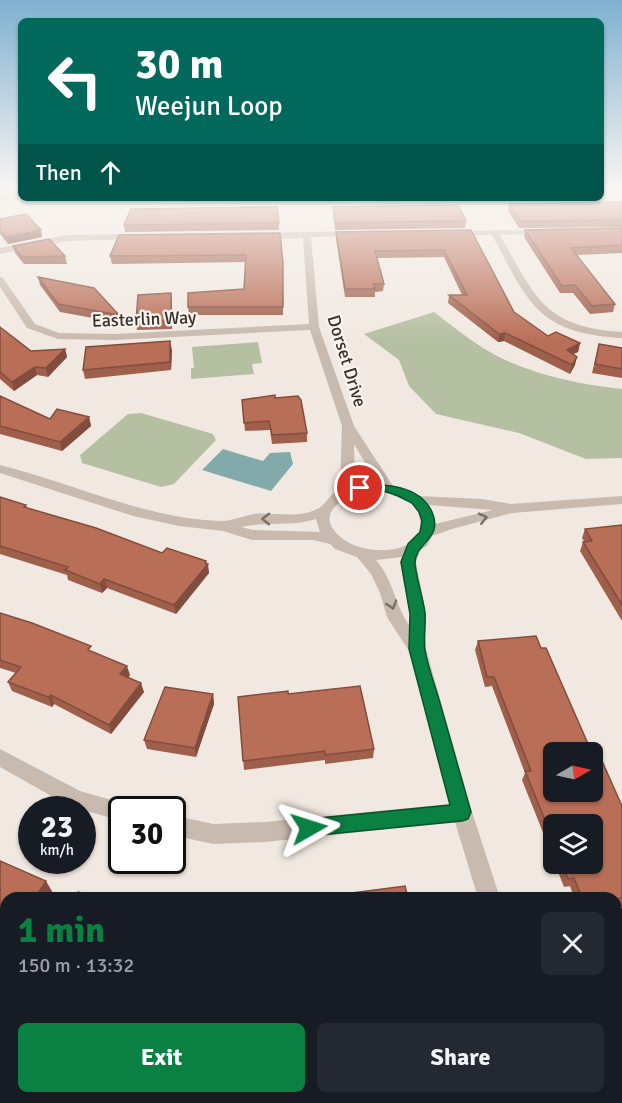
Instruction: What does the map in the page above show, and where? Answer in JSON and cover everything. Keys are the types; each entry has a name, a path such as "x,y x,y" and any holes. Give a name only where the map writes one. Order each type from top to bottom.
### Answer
{"street":[{"path":"0,250 67,238 108,237"},
{"name":"Dorset Drive","path":"307,237 314,327 348,426 359,440 374,473 388,488"},
{"path":"498,237 536,304 553,317 584,329 622,335"},
{"name":"Easterlin Way","path":"0,280 32,326 58,336 107,338 314,327"},
{"name":"Dorset Drive","path":"347,491 350,477 346,440 348,426"},
{"path":"0,469 133,511 179,521 224,526 252,535 313,535 333,540 341,546 363,554 390,555 412,548 422,541 427,533 429,521 425,510 416,500"},
{"path":"333,540 323,522 324,512 336,496 367,487 388,488 427,503 482,503 511,509"},
{"path":"427,533 443,525 488,517 511,509 622,500"},
{"path":"224,526 253,519 305,518 324,512"},
{"path":"412,548 408,562 418,614 417,649 462,812 487,892"},
{"path":"363,554 377,571 388,594 395,617 417,649"},
{"path":"0,757 75,799 108,808"},
{"path":"186,828 213,834 265,832 462,812"}],"green space":[{"path":"434,312 483,348 532,371 586,384 622,389 622,458 586,459 519,433 436,414 409,386 399,360 364,334"},
{"path":"258,342 262,363 252,364 254,374 191,379 191,368 194,368 192,347"},
{"path":"141,413 213,434 216,440 174,484 161,487 82,463 80,455 128,414"}],"water":[{"path":"223,449 263,461 270,453 290,452 293,464 271,491 202,470"}],"building":[{"path":"118,237 280,237 283,307 188,307 188,293 244,289 246,255 110,256"},
{"path":"337,237 475,237 514,312 548,336 556,332 580,343 567,350 577,357 572,365 505,333 499,334 449,295 467,295 444,250 375,251 384,284 373,284 375,289 345,289"},
{"path":"530,237 622,237 622,245 571,248 615,304 592,306 575,285 562,286"},
{"path":"49,239 65,256 22,257 13,246"},
{"path":"38,277 94,288 119,315 58,304"},
{"path":"171,293 171,321 136,322 138,295"},
{"path":"0,327 31,351 65,349 46,368 35,367 12,382 0,372"},
{"path":"170,341 170,362 83,370 86,347"},
{"path":"599,344 622,348 622,369 595,364"},
{"path":"275,395 275,398 298,396 301,400 307,433 272,435 269,421 244,423 242,400"},
{"path":"0,396 50,419 57,409 89,417 60,442 0,426"},
{"path":"0,497 26,505 24,507 96,528 162,553 167,548 206,561 205,563 208,564 174,605 104,579 100,584 65,570 68,567 0,546"},
{"path":"622,525 622,605 583,542 592,541 585,529"},
{"path":"0,613 91,646 88,650 127,666 120,674 141,683 109,725 51,695 48,697 8,682 21,667 0,660"},
{"path":"536,636 541,648 546,648 587,742 543,742 543,802 603,802 603,763 622,806 622,892 580,892 574,878 568,879 566,874 603,874 603,814 543,815 525,771 531,771 494,677 487,677 478,641"},
{"path":"360,686 374,749 325,755 325,751 243,761 238,697"},
{"path":"165,687 213,694 195,748 144,740"},
{"path":"0,861 18,869 18,874 30,874 46,881 39,892 0,892"},
{"path":"405,886 406,892 359,892"}],"route":[{"path":"309,828 462,812 417,649 418,614 408,562 412,548 422,541 427,533 429,521 425,510 416,500 403,493 388,488 360,488"}]}
